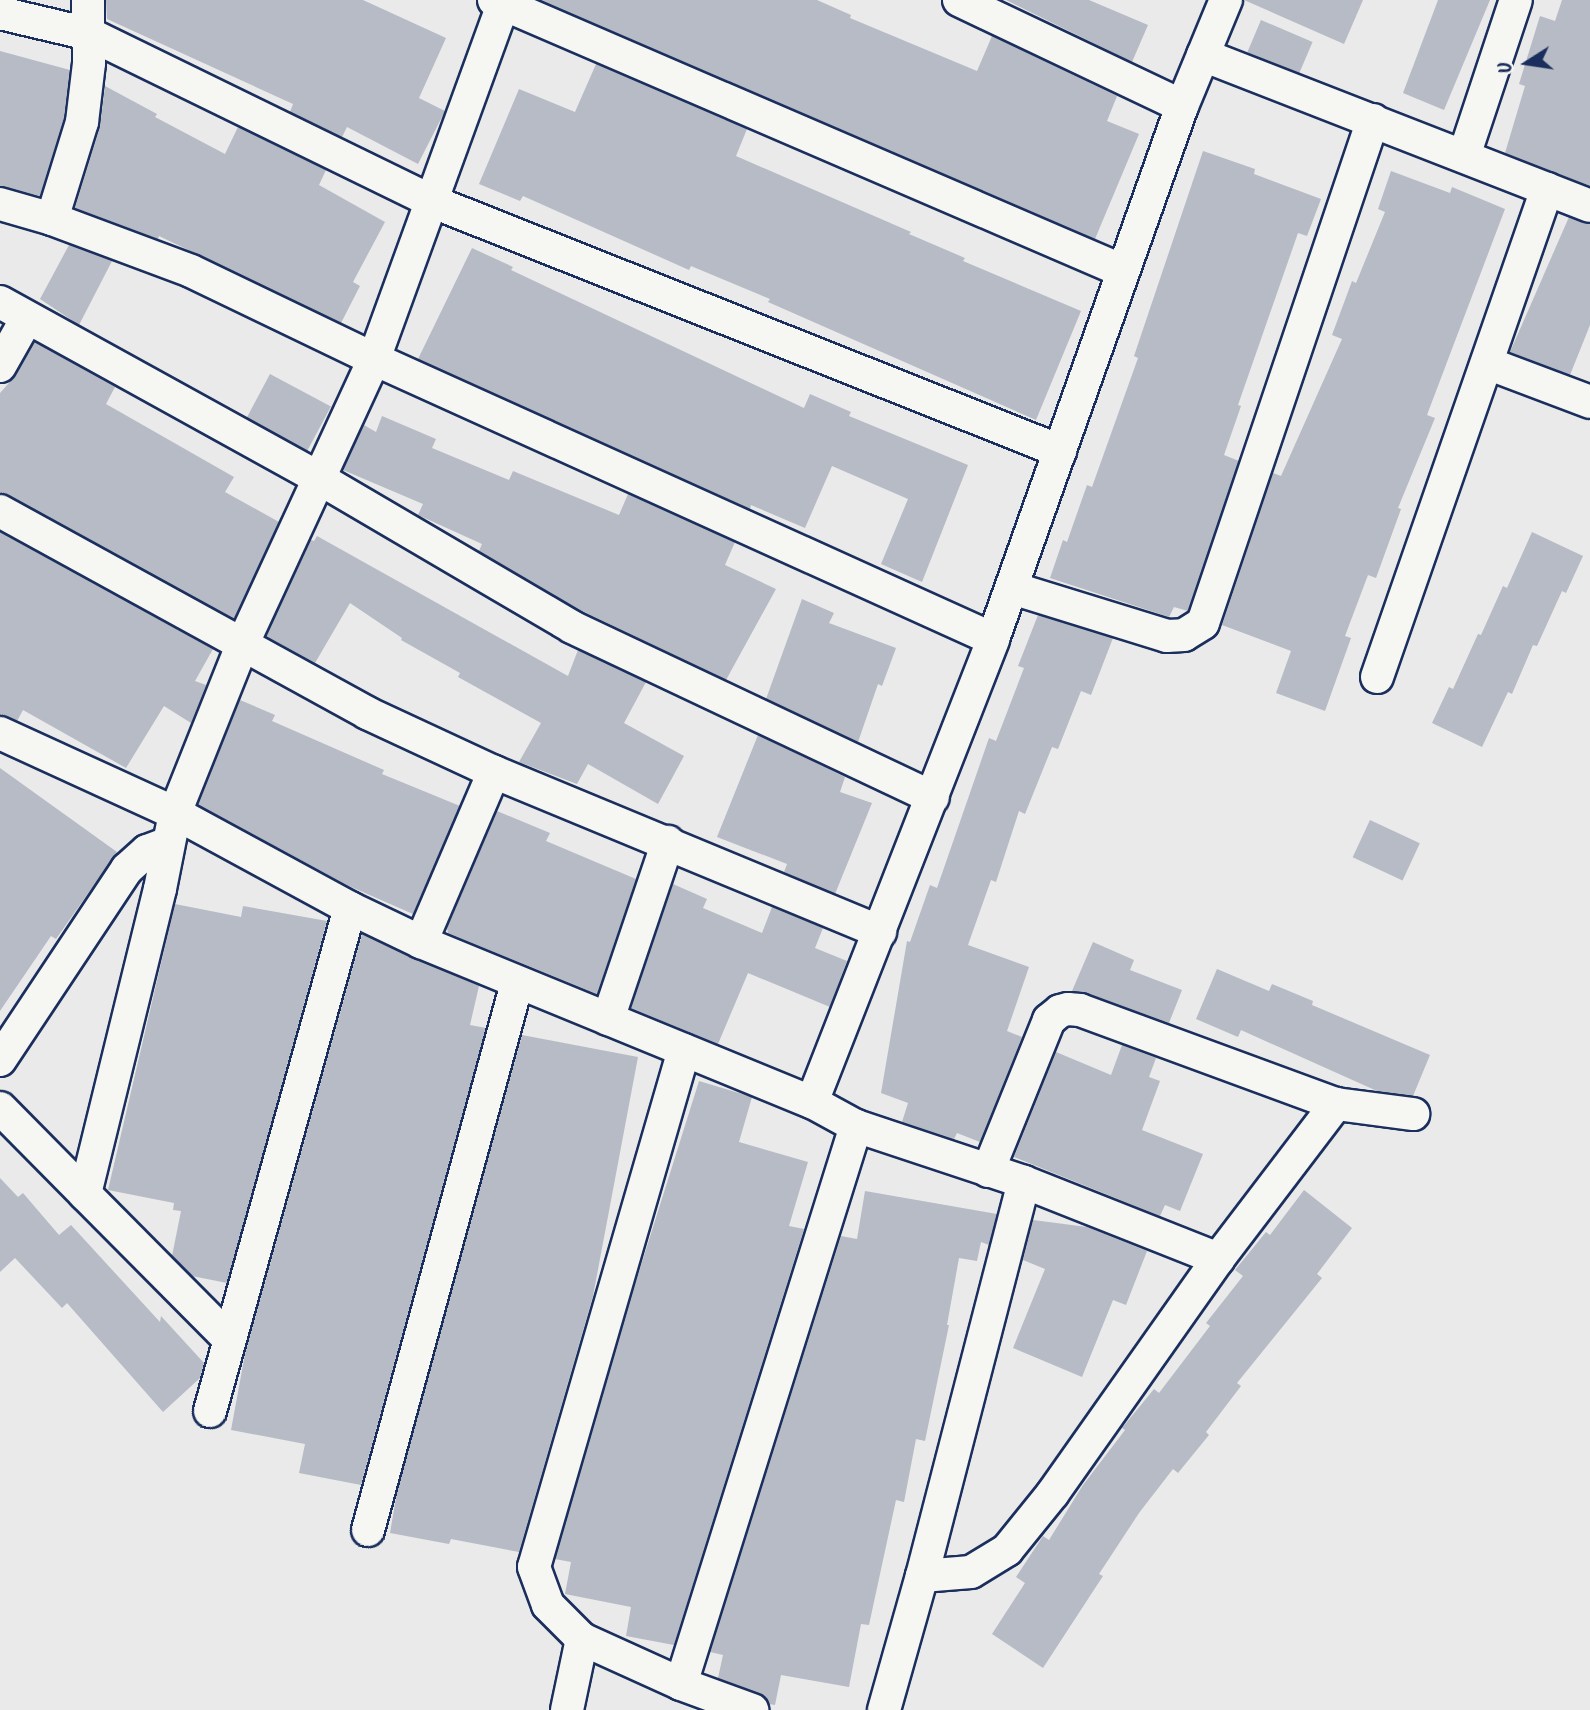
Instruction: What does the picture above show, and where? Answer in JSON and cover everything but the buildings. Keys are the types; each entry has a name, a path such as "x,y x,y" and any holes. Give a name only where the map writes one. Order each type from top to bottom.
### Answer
{"street":[{"path":"52,219 82,122 89,0"},
{"path":"960,0 1182,106"},
{"path":"813,1102 993,639 1182,106 1226,0"},
{"path":"1464,156 1516,0"},
{"path":"85,1194 160,889 166,844 174,813 243,643 374,359 501,1 1124,271"},
{"path":"0,13 89,34 431,201 1060,452"},
{"path":"1203,55 1590,206"},
{"path":"1012,588 1167,636 1184,635 1203,623 1373,120"},
{"path":"1377,677 1547,189"},
{"path":"0,205 52,219 191,271 374,359 993,639"},
{"path":"0,302 320,479 572,627 933,798"},
{"path":"0,366 27,318"},
{"path":"1487,363 1590,402"},
{"path":"0,511 368,713 494,772 880,932"},
{"path":"0,733 174,813 350,908 421,942 684,1051 777,1085 856,1126 1024,1182 1218,1259"},
{"path":"421,942 494,772"},
{"path":"608,1019 668,842"},
{"path":"0,1060 127,869 148,851 166,844"},
{"path":"210,1411 350,908"},
{"path":"369,1530 517,983"},
{"path":"988,1171 1049,1020 1060,1011 1068,1009 1080,1010 1336,1104 1413,1114"},
{"path":"684,1051 534,1567 548,1605 582,1639 681,1684 752,1710"},
{"path":"922,1576 971,1572 1007,1550 1053,1493 1218,1259 1336,1104"},
{"path":"0,1108 228,1339"},
{"path":"681,1684 856,1126"},
{"path":"884,1710 922,1576 1024,1182"},
{"path":"567,1710 582,1639"}]}
